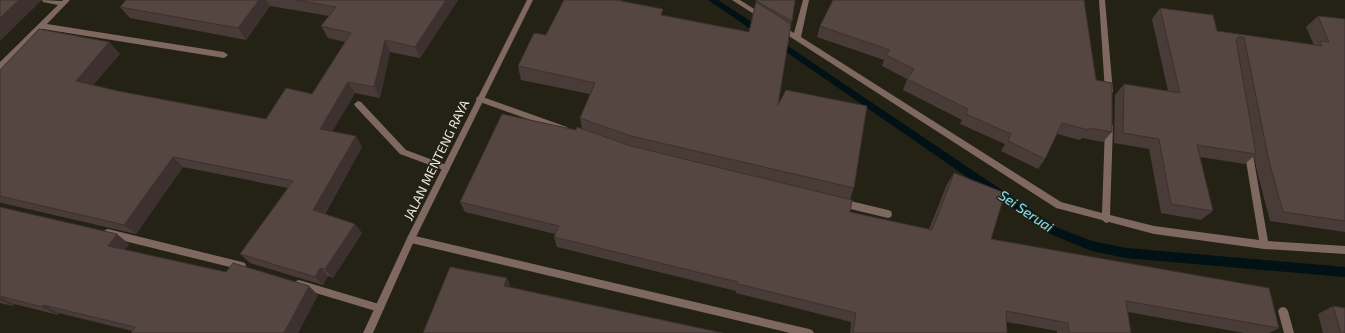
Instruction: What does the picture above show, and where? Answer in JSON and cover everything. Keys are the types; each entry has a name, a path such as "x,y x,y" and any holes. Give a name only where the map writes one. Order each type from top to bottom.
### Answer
{"street":[{"path":"45,0 65,2"},
{"name":"JALAN MENTENG RAYA","path":"368,333 411,239 530,0"},
{"path":"735,0 797,36 1059,206 1154,230 1264,245 1345,250"},
{"path":"797,36 806,0"},
{"path":"1102,0 1110,98"},
{"path":"0,67 65,2"},
{"path":"42,26 224,55"},
{"path":"480,99 574,133"},
{"path":"358,104 403,152 446,168"},
{"path":"1106,219 1109,121"},
{"path":"1247,144 1264,245"},
{"path":"835,202 888,214"},
{"path":"100,231 222,260 252,269"},
{"path":"411,239 809,333"},
{"path":"289,281 379,308"},
{"path":"1282,311 1289,333"}],"building":[{"path":"0,0 19,0 0,18"},
{"path":"126,0 259,0 238,28 120,7"},
{"path":"295,0 446,0 415,47 385,40 374,87 348,82 320,129 356,136 313,210 355,224 325,269 320,268 315,277 240,254 293,181 173,157 124,225 0,196 0,70 39,29 109,42 76,81 118,91 266,119 286,88 312,94 351,33 321,26 336,7"},
{"path":"564,0 616,0 663,9 661,15 749,32 756,2 791,24 778,105 786,90 867,106 854,188 631,136 580,118 595,83 518,66 534,33 546,35"},
{"path":"795,0 792,21 756,1"},
{"path":"833,0 1084,0 1096,80 1112,83 1112,132 1089,128 1089,130 1062,123 1045,159 1008,141 1011,134 966,114 968,109 907,79 914,69 886,55 890,50 820,26"},
{"path":"1160,8 1213,15 1217,31 1322,46 1320,41 1329,42 1318,16 1345,19 1345,221 1283,212 1269,161 1244,37 1238,37 1236,40 1256,154 1197,145 1213,211 1171,204 1159,139 1123,133 1124,84 1180,93"},
{"path":"502,114 576,130 577,127 631,146 852,200 850,212 932,230 954,173 1005,193 991,239 1269,288 1279,328 1126,301 1131,333 1069,333 1068,323 1006,311 1007,333 853,333 856,313 738,284 738,282 554,237 559,226 460,202"},
{"path":"0,207 117,234 108,246 226,272 233,263 309,286 284,333 131,333 135,327 43,305 42,307 0,296"},
{"path":"450,267 507,278 504,286 723,333 423,333"},
{"path":"1333,306 1345,308 1345,333 1341,333"}],"waterway":[{"name":"Sei Seruai","path":"712,0 761,32"},
{"name":"Sei Seruai","path":"776,41 1054,231 1092,246 1126,253 1345,272"}]}
